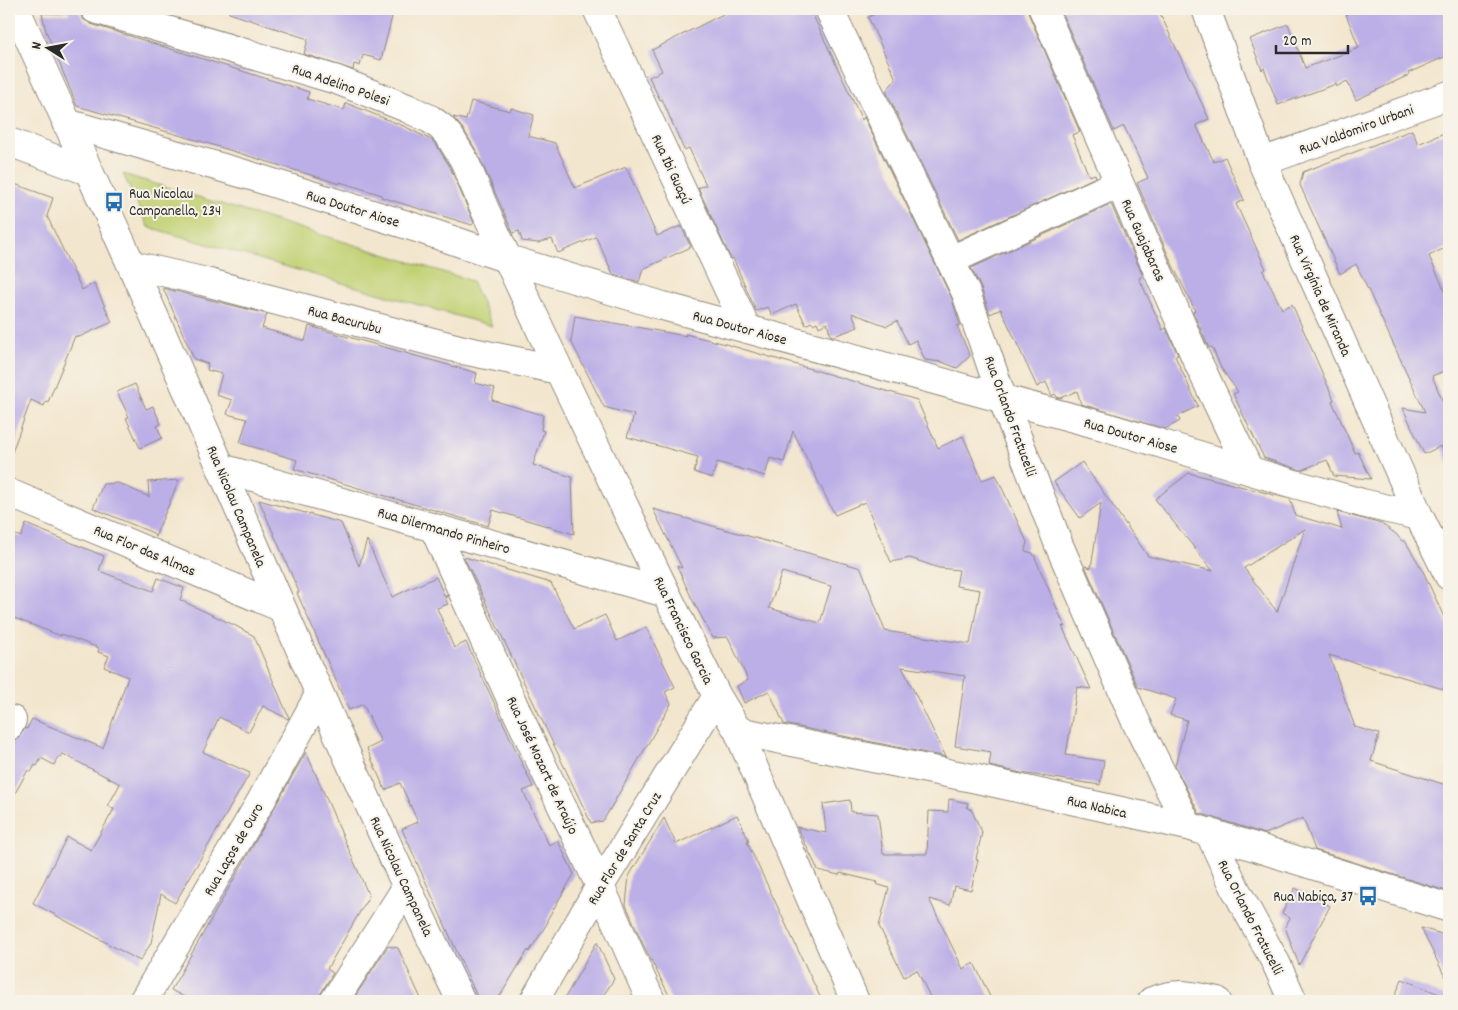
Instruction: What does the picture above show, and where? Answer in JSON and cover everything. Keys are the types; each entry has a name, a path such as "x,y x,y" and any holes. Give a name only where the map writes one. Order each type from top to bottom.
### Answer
{"street":[{"name":"Rua Nicolau Campanela","path":"16,9 66,123 132,265 280,607 406,888 461,1001"},
{"name":"Rua Adelino Polesi","path":"94,9 337,80 430,119 450,137 464,160 508,259"},
{"name":"Rua Ibi Guaçú","path":"597,9 747,329"},
{"name":"Rua Orlando Fratucelli","path":"829,9 966,293 1002,400 1059,545 1128,704 1236,890 1276,963 1293,1001"},
{"name":"Rua Guajabaras","path":"1043,9 1196,358 1249,470"},
{"name":"Rua Virgínia de Miranda","path":"1206,9 1262,162 1419,516 1449,576"},
{"name":"Rua Valdomiro Urbani","path":"1262,162 1449,95"},
{"name":"Rua Doutor Aiose","path":"66,123 251,176 420,229 508,259 663,306 1103,426 1362,503 1419,516"},
{"path":"9,142 88,170"},
{"path":"951,260 1119,184"},
{"name":"Rua Francisco Garcia","path":"508,259 666,593 717,696 738,731 855,1001"},
{"name":"Rua Bacurubu","path":"132,265 202,281 463,350 559,370"},
{"name":"Rua Dilermando Pinheiro","path":"221,468 666,593"},
{"name":"Rua Flor das Almas","path":"9,493 280,607"},
{"name":"Rua José Mozart de Araújo","path":"434,528 514,706 600,886 651,1001"},
{"name":"Rua Laços de Ouro","path":"143,1001 261,801 320,695"},
{"name":"Rua Flor de Santa Cruz","path":"534,1001 600,886 717,696"},
{"name":"Rua Nabica","path":"738,731 977,779 1199,829 1449,908"},
{"path":"334,1001 406,888"},
{"path":"1152,1001 1167,995 1176,994 1217,1001"}],"green space":[{"path":"123,174 472,281 492,326 148,227"}],"building":[{"path":"69,9 80,9 83,19 91,24 309,92 307,99 344,110 346,103 406,127 433,141 450,167 474,223 472,225 381,197 382,195 340,182 340,184 77,106 46,31 42,13 69,14"},
{"path":"229,9 394,9 381,60 363,55 360,66 354,64 353,70 304,54 308,39 229,13"},
{"path":"733,9 810,9 862,120 864,117 952,299 960,325 957,326 970,356 957,368 942,362 925,360 916,340 908,344 897,321 887,326 852,313 858,327 831,336 827,323 819,327 817,322 813,324 811,322 806,325 796,304 772,315 768,307 756,311 733,258 731,259 698,188 706,185 689,148 684,150 662,99 660,100 649,77 662,71 652,50"},
{"path":"885,9 1028,9 1080,132 1072,135 1089,176 1095,174 1096,177 958,240 886,91 896,79 868,17"},
{"path":"1060,9 1158,9 1209,119 1196,125 1214,162 1225,157 1244,200 1236,204 1266,269 1263,271 1282,309 1292,304 1355,453 1358,452 1371,479 1334,476 1327,460 1301,470 1264,458 1233,394 1238,392 1221,368 1212,347 1209,348 1193,312 1195,310 1172,264 1137,183 1148,178 1124,126 1114,131"},
{"path":"1344,9 1449,9 1449,55 1408,73 1409,75 1356,100 1347,81 1336,87 1336,84 1278,105 1264,68 1262,70 1250,39 1288,24 1305,68 1359,48"},
{"path":"471,101 510,111 511,108 534,115 528,136 555,143 575,188 626,167 657,236 681,226 691,247 643,269 639,282 613,274 596,237 558,253 552,239 538,243 522,241 519,231 513,233 477,152 453,117 466,120"},
{"path":"1412,130 1418,144 1449,131 1449,246 1429,256 1449,300 1449,369 1432,376 1449,416 1449,465 1441,446 1424,454 1403,408 1425,412 1356,264 1340,274 1300,185 1303,172"},
{"path":"9,182 53,198 47,216 82,290 94,283 112,322 79,337 75,336 48,402 46,401 44,406 31,400 11,455 9,455"},
{"path":"1111,204 1143,276 1139,278 1163,330 1166,328 1178,355 1175,356 1198,406 1178,416 1180,421 1165,429 1081,404 1077,391 1060,398 1055,394 1052,396 1046,382 1037,387 1001,309 990,314 981,288 971,268"},
{"path":"163,288 267,314 262,328 305,341 309,326 477,373 475,383 495,388 492,400 543,415 541,430 544,431 533,465 572,477 574,534 493,510 488,526 294,469 297,460 240,443 247,419 227,414 232,400 216,395 222,374 207,370 208,364 194,359"},
{"path":"575,316 686,336 685,334 917,400 938,448 963,436 982,480 996,475 1027,542 1025,551 1033,553 1065,627 1062,626 1091,689 1077,687 1066,755 1104,761 1100,785 1021,773 989,766 991,752 955,746 965,676 902,667 946,757 784,724 769,691 744,703 737,686 748,680 728,637 713,638 692,599 677,566 682,568 653,509 861,568 885,631 970,644 980,590 956,586 959,570 939,568 910,558 891,562 865,502 835,515 793,431 784,462 770,458 765,476 717,462 712,478 694,472 698,457 627,437 634,415 604,407 571,341","holes":["782,572 831,586 820,623 769,608"]},
{"path":"135,384 146,409 153,406 161,424 157,426 162,438 140,448 126,418 129,417 117,392"},
{"path":"1082,462 1148,556 1213,571 1155,499 1189,473 1290,499 1295,515 1342,529 1337,512 1382,524 1402,541 1405,541 1422,569 1449,628 1449,682 1446,681 1443,689 1329,655 1355,727 1379,734 1371,761 1449,786 1449,892 1315,850 1303,818 1265,834 1199,813 1175,766 1187,720 1170,715 1176,699 1138,687 1085,566 1091,568 1101,503 1080,518 1054,482","holes":["1305,529 1277,612 1244,568"]},
{"path":"179,480 155,537 153,533 93,508 103,484 118,483 149,497 148,482"},
{"path":"259,500 341,523 359,566 367,540 392,597 436,577 445,597 448,596 445,598 448,604 437,608 454,648 466,642 533,787 523,791 549,845 558,841 574,874 547,920 548,922 529,952 528,950 497,1001 479,1001 402,829 418,822 400,783 385,790 367,749 381,742 363,704 349,710 297,593 299,592"},
{"path":"26,524 104,556 99,571 153,591 158,578 184,588 180,600 254,636 289,718 263,706 249,732 219,717 203,752 250,773 175,903 161,894 151,943 140,961 33,903 67,837 91,850 114,809 108,806 120,784 63,754 61,758 58,757 54,765 41,758 31,772 28,770 9,804 9,741 18,739 25,728 27,729 32,719 103,748 128,677 104,667 109,656 98,652 99,648 9,616 9,532 21,537"},
{"path":"464,557 551,583 574,629 605,615 617,641 646,627 675,687 665,692 671,704 603,821 591,823"},
{"path":"306,752 369,896 327,969 333,973 321,993 319,1001 192,1001 171,990"},
{"path":"949,799 968,803 967,808 971,809 982,832 976,859 978,860 971,890 954,886 950,905 929,899 963,969 974,963 992,1001 932,1001 917,970 904,977 879,926 889,888 876,884 877,882 818,870 797,827 826,833 823,804 850,800 851,812 878,814 883,854 927,854 929,811 948,812"},
{"path":"737,815 749,841 747,842 822,1001 672,1001 643,944 626,905 629,876 664,818 676,844"},
{"path":"1295,888 1330,906 1299,965 1285,927 1290,918 1282,913"},
{"path":"1421,928 1449,936 1449,985"},
{"path":"597,942 614,979 600,1001 563,1001"},
{"path":"388,946 398,948 422,1001 352,1001"},
{"path":"1402,979 1449,998 1449,1001 1393,1001"}],"place":[{"name":"Rua Nicolau Campanella, 234","path":"114,202"},
{"name":"Rua Nabiça, 37","path":"1368,896"}]}
